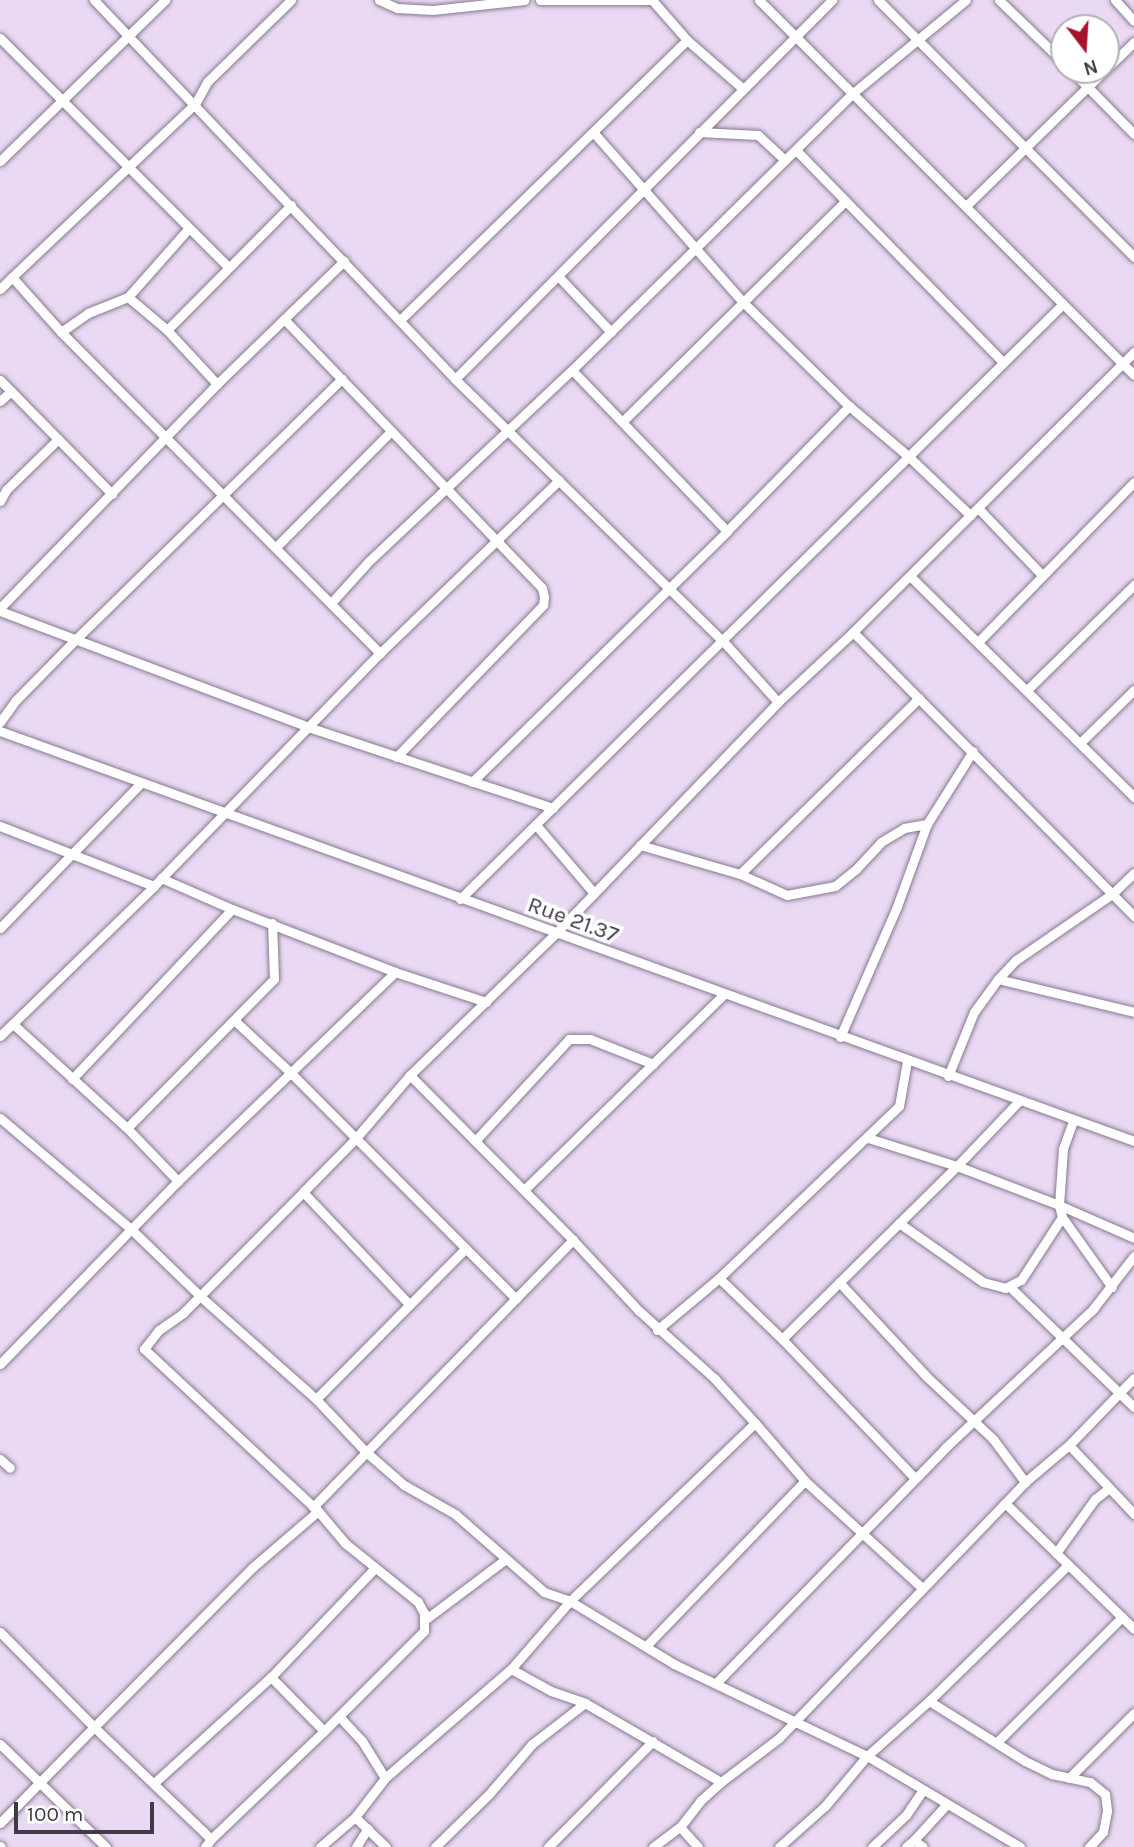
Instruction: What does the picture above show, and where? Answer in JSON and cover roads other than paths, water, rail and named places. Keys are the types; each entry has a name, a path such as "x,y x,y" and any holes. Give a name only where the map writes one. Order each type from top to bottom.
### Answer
{"street":[{"path":"94,0 130,34 455,379 723,640 778,702"},
{"path":"0,161 165,0"},
{"path":"0,289 195,104 208,81 291,0"},
{"path":"379,0 397,8 433,10 524,0"},
{"path":"540,0 653,0 687,40 742,88"},
{"path":"759,0 1134,374"},
{"path":"455,379 832,0"},
{"path":"878,0 1134,257"},
{"path":"331,603 369,561 572,370 853,93 966,0"},
{"path":"999,0 1050,50"},
{"path":"1115,0 1134,21"},
{"path":"400,320 687,40"},
{"path":"1120,56 1134,42"},
{"path":"2,43 228,267"},
{"path":"1085,84 1134,134"},
{"path":"967,205 1091,84"},
{"path":"593,132 743,302 849,406 974,512 1041,574"},
{"path":"699,132 723,135 747,132 758,135 785,160"},
{"path":"796,150 1002,361"},
{"path":"623,421 845,201"},
{"path":"167,330 291,205"},
{"path":"61,332 88,313 128,297 189,228"},
{"path":"344,261 217,384 0,609 74,641 308,727 553,808"},
{"path":"558,276 611,331"},
{"path":"12,278 61,332 225,494 380,653"},
{"path":"128,297 167,330 217,384"},
{"path":"460,899 1002,361 1063,304"},
{"path":"284,319 444,489 542,588 543,605 396,757"},
{"path":"0,1632 94,1727 155,1783 208,1843 424,1631 426,1619 418,1602 374,1569 338,1536 315,1509 144,1349 159,1330 200,1296 356,1138 410,1074 555,934 778,702 910,576 1134,352"},
{"path":"572,370 727,531"},
{"path":"0,722 16,700 74,641 342,379"},
{"path":"0,380 112,494"},
{"path":"0,401 11,391"},
{"path":"471,782 669,589 849,406"},
{"path":"276,547 391,431"},
{"path":"0,501 6,491 58,439"},
{"path":"0,1036 154,886 380,653 559,480"},
{"path":"978,642 1041,574 1134,482"},
{"path":"910,576 1134,797"},
{"path":"1027,690 1134,585"},
{"path":"853,632 974,751 1134,916"},
{"path":"1081,742 1134,690"},
{"path":"740,874 919,698"},
{"name":"Rue 21.37","path":"0,731 839,1037 1134,1141"},
{"path":"839,1037 895,909 927,824 974,751"},
{"path":"0,928 141,783"},
{"path":"640,845 740,874 787,895 835,886 881,842 904,828 927,824"},
{"path":"537,825 593,892"},
{"path":"0,826 154,886"},
{"path":"948,1076 974,1012 1016,960 1112,894 1134,873"},
{"path":"161,878 232,909 395,972 486,1002"},
{"path":"72,1079 232,909"},
{"path":"127,1128 274,979 272,923"},
{"path":"0,1364 178,1181 395,972"},
{"path":"999,979 1134,1012"},
{"path":"524,1190 723,995"},
{"path":"234,1020 290,1072 516,1299"},
{"path":"13,1024 127,1128 178,1181"},
{"path":"475,1140 569,1039 590,1039 653,1064"},
{"path":"657,1330 719,1278 868,1139 899,1106 906,1061"},
{"path":"410,1074 657,1330 714,1378 805,1481 922,1588"},
{"path":"782,1339 957,1167 1019,1101"},
{"path":"0,1118 132,1230 200,1296 316,1399 366,1452 404,1485 455,1514 544,1592 570,1601 674,1664 717,1682 795,1723 867,1756 1020,1847"},
{"path":"1073,1121 1063,1149 1059,1205 1062,1217 1112,1287"},
{"path":"868,1139 957,1167 1059,1205 1134,1238"},
{"path":"303,1192 408,1303"},
{"path":"1011,1288 1026,1273 1062,1217"},
{"path":"898,1223 984,1282 1011,1288 1134,1407"},
{"path":"0,1823 253,1567 315,1509 366,1452 573,1240"},
{"path":"316,1399 408,1303 465,1249"},
{"path":"717,1682 915,1478 975,1423 1033,1364 1064,1339 1112,1287 1134,1256"},
{"path":"719,1278 782,1339 915,1478"},
{"path":"839,1282 993,1439 1025,1482"},
{"path":"653,1847 680,1827 700,1801 721,1782 795,1723 1025,1482 1069,1445 1134,1378"},
{"path":"320,1847 355,1817 385,1778 511,1669 570,1601 755,1423"},
{"path":"1069,1445 1134,1514"},
{"path":"0,1459 10,1468"},
{"path":"646,1646 805,1481"},
{"path":"1056,1553 1095,1499 1108,1489"},
{"path":"1005,1503 1134,1629"},
{"path":"426,1619 506,1559"},
{"path":"779,1847 825,1806 867,1756 929,1701 1068,1564"},
{"path":"155,1783 271,1677 374,1569"},
{"path":"997,1742 1122,1617"},
{"path":"511,1669 551,1691 585,1703 721,1782"},
{"path":"271,1677 324,1731"},
{"path":"929,1701 1025,1761 1052,1774 1090,1782 1105,1794 1107,1811 1103,1832 1089,1847"},
{"path":"435,1847 489,1794 532,1744 585,1703"},
{"path":"1069,1778 1134,1713"},
{"path":"339,1716 362,1741 385,1778"},
{"path":"548,1847 653,1741"},
{"path":"0,1744 106,1847"},
{"path":"872,1847 906,1815 923,1790"},
{"path":"923,1847 910,1844 947,1804"},
{"path":"355,1817 386,1847"},
{"path":"680,1827 698,1847"},
{"path":"356,1847 368,1828"}]}
